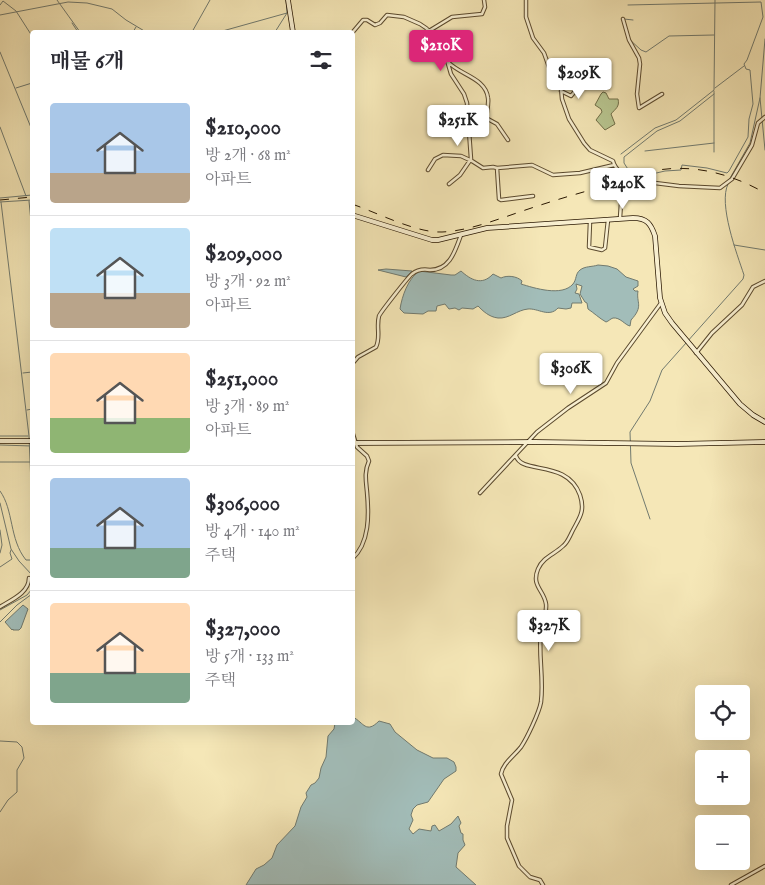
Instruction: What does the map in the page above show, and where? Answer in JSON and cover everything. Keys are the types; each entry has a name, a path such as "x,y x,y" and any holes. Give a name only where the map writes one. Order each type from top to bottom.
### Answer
{"main road":[{"path":"288,0 293,30"},
{"path":"355,216 432,240 443,240 487,228 641,218 646,220 652,227 656,242 661,303 668,318 746,410 765,422"},
{"path":"0,441 30,441"},
{"path":"355,443 527,442 677,444 765,442"}],"street":[{"path":"429,30 452,17 479,15 484,11 484,0"},
{"path":"526,0 526,17 533,38 544,53 561,92 569,119 584,143 593,152 611,160 629,180 633,192"},
{"path":"355,30 363,20 367,20 375,25 380,23 387,15 411,20 429,30 443,46 450,74 464,94 467,103 470,160 460,175 449,184"},
{"path":"623,19 629,40 639,58 637,94 639,108 662,94"},
{"path":"447,61 454,69 474,78 486,90 489,104 486,118 497,124 508,140"},
{"path":"561,92 571,96 587,77 595,74"},
{"path":"620,220 623,198 647,182 720,188 732,179 752,145 758,123 765,117"},
{"path":"428,170 439,156 461,156 483,168 532,165 553,175 614,165"},
{"path":"496,168 499,199 533,196"},
{"path":"590,222 589,247 602,250 605,248 608,220"},
{"path":"355,361 376,347 379,338 380,314 406,280 416,271 439,269 445,266 451,259 461,235"},
{"path":"696,352 712,333 742,305 753,287 765,282"},
{"path":"480,493 527,442 568,408 606,382 617,363 661,303"},
{"path":"355,445 359,451 368,458 365,470 366,533 361,550 355,556"},
{"path":"516,456 519,462 529,466 550,469 566,476 580,495 582,516 567,543 546,558 536,574 537,586 546,604 541,631 541,702 522,746 504,767 501,774 512,800 506,832 511,849 519,866 530,878 540,880 543,885"},
{"path":"0,607 22,594 28,586 29,578"},
{"path":"731,885 765,866"}],"green space":[{"path":"603,92 606,93 609,99 618,99 617,108 611,114 615,124 605,130 596,120 602,112 595,105"}],"water":[{"path":"598,265 617,269 626,277 638,281 638,286 633,289 638,291 639,305 630,326 616,318 606,322 588,309 587,303 580,294 582,286 576,284 577,289 575,293 579,294 582,303 572,303 571,308 558,308 551,312 528,309 498,318 484,312 478,306 473,309 462,308 459,310 455,308 449,309 445,304 437,306 436,311 428,311 423,314 404,313 400,309 406,288 419,271 455,275 461,271 473,279 481,281 493,274 501,278 512,276 522,281 521,284 555,291 568,288 573,284 580,270"},
{"path":"378,270 412,271 406,277"},
{"path":"23,605 28,609 21,628 19,630 12,630 5,622"},
{"path":"355,718 368,727 375,725 379,721 390,724 395,732 417,750 433,758 447,758 454,762 456,771 444,779 428,802 417,805 413,809 411,815 413,820 409,829 413,834 419,829 431,831 432,826 435,825 439,831 451,824 458,816 465,845 458,853 456,867 476,885 246,885 256,869 272,858 277,845 295,826 301,807 307,797 306,793 319,778 326,757 328,736 334,729 335,725 355,725"}],"waterway":[{"path":"57,0 79,30"},
{"path":"193,30 210,0"},
{"path":"276,30 287,13 286,0"},
{"path":"621,154 655,128 676,120 714,90 715,0"},
{"path":"0,5 3,1 16,11 30,33"},
{"path":"0,15 68,2 87,3 112,9 143,30"},
{"path":"628,5 761,2 763,17 744,64 746,69 750,70 753,104 749,119 748,137 729,171 727,173 682,165 681,170 665,171 639,177 637,188"},
{"path":"226,30 287,13"},
{"path":"624,19 633,20"},
{"path":"72,23 77,30"},
{"path":"629,39 646,52 669,36 714,35"},
{"path":"765,39 760,98 765,150"},
{"path":"0,52 30,125"},
{"path":"715,88 744,66"},
{"path":"16,88 30,84"},
{"path":"714,91 714,152"},
{"path":"631,174 624,163 624,157 657,131 680,121 714,94"},
{"path":"729,180 750,143 760,98"},
{"path":"0,127 26,196"},
{"path":"645,151 714,143"},
{"path":"650,519 631,463 630,432 650,401 662,370 743,279 744,275 733,242 725,204 728,184"},
{"path":"0,198 30,195"},
{"path":"0,202 30,200"},
{"path":"29,201 30,211"},
{"path":"1,202 29,436 30,460"},
{"path":"734,245 765,250"},
{"path":"23,373 30,372"},
{"path":"0,436 28,436"},
{"path":"0,445 30,446"},
{"path":"0,462 30,462"},
{"path":"0,491 8,507 17,543 26,560 30,560"},
{"path":"0,503 11,549 30,573"},
{"path":"0,530 2,545 0,553"},
{"path":"0,567 12,559 11,550"},
{"path":"0,610 30,591"},
{"path":"0,622 30,595"},
{"path":"0,741 17,742 22,747 24,758 17,770 17,792 8,800 0,812"}],"railway":[{"path":"355,205 409,226 442,232 476,226 653,171 668,169 697,169 711,172 739,180 765,193"},
{"path":"0,200 30,197"}]}
